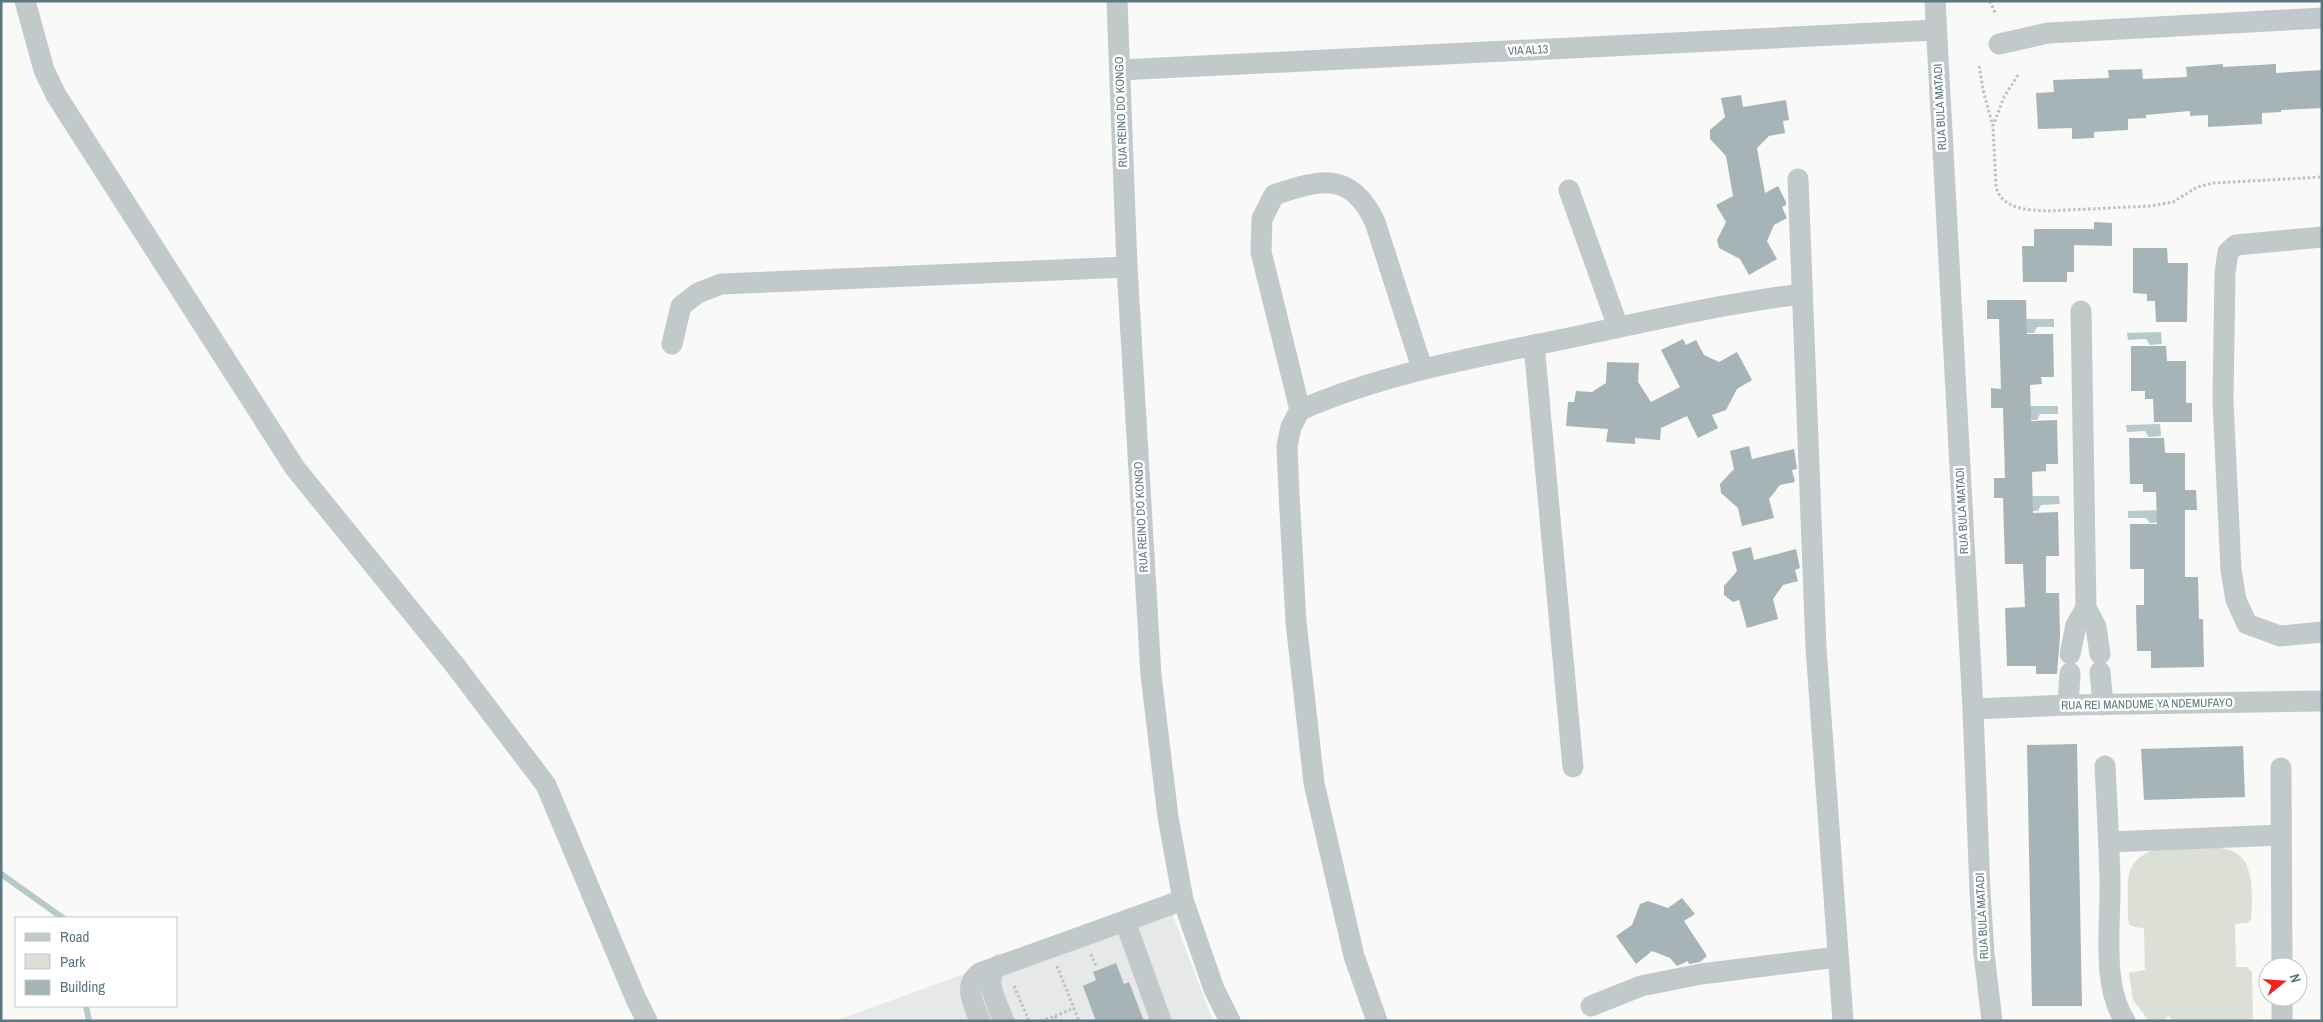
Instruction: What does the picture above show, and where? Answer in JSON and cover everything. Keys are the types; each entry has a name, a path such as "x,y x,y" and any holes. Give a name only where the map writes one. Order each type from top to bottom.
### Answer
{"street":[{"path":"25,1 44,70 56,95 295,468 454,664 546,785 636,1000 647,1021"},
{"name":"RUA REINO DO KONGO","path":"1117,1 1127,268 1151,675 1168,817 1183,900 1205,966 1230,1021"},
{"name":"RUA BULA MATADI","path":"1935,1 1973,709 1984,954 1992,1021"},
{"path":"1998,44 2048,33 2322,18"},
{"name":"VIA AL13","path":"1120,70 1936,30"},
{"path":"1798,179 1816,648 1843,1021"},
{"path":"1300,410 1261,252 1262,219 1274,195 1302,186 1330,182 1352,190 1367,205 1375,222 1422,368"},
{"path":"1569,190 1618,327"},
{"path":"2322,237 2236,245 2228,252 2225,273 2223,402 2231,570 2236,600 2247,624 2255,627 2280,636 2322,632"},
{"path":"672,344 680,306 698,293 721,284 1127,268"},
{"path":"1377,1021 1354,956 1314,783 1296,622 1287,446 1291,427 1300,410 1337,394 1422,368 1711,308 1802,294"},
{"path":"2080,311 2086,608 2096,627 2103,705"},
{"path":"1534,345 1573,767"},
{"path":"2068,705 2070,663 2076,626 2086,608"},
{"name":"RUA REI MANDUME YA NDEMUFAYO","path":"1973,709 2068,705 2322,701"},
{"path":"2106,766 2109,842 2110,974 2112,993 2118,1010 2125,1021"},
{"path":"2281,768 2282,957"},
{"path":"2109,842 2281,835"},
{"path":"1004,1021 982,982 980,973 1183,900"},
{"path":"1125,921 1161,1021"},
{"path":"1590,1006 1641,986 1701,974 1837,957"},
{"path":"980,1021 970,992 982,982"},
{"path":"2282,1007 2282,1021"}],"path":[{"path":"1990,1 1996,15"},
{"path":"1979,66 1993,126 1995,178 1999,196 2012,206 2030,211 2150,206 2173,202 2197,187 2214,183 2322,177"},
{"path":"1993,126 2004,97 2018,75"},
{"path":"1054,959 1079,1021"},
{"path":"1013,982 1029,1021"},
{"path":"1041,1021 1074,1008"},
{"path":"1055,1016 1057,1021"}],"shaded area":[{"path":"2021,319 2054,319 2054,327 2037,327 2034,333 2021,333"},
{"path":"2161,332 2162,344 2150,345 2146,339 2128,340 2127,333"},
{"path":"2023,406 2058,406 2058,414 2040,414 2037,420 2023,420"},
{"path":"2160,424 2161,436 2149,437 2145,431 2127,432 2126,425"},
{"path":"2023,496 2059,496 2060,504 2041,505 2038,511 2023,511"},
{"path":"2162,510 2163,522 2150,523 2146,518 2128,518 2128,511"},
{"path":"1167,900 1213,1021 835,1021"}],"green space":[{"path":"2158,848 2220,848 2233,851 2243,859 2249,872 2252,892 2251,920 2247,923 2235,924 2236,967 2247,967 2252,972 2253,1021 2174,1021 2168,1016 2163,1021 2149,1021 2133,1000 2129,973 2145,970 2144,928 2134,927 2129,924 2128,879 2136,860"}],"building":[{"path":"2223,64 2223,67 2276,64 2276,73 2322,70 2322,108 2262,113 2262,124 2208,127 2208,115 2190,116 2190,111 2146,115 2146,118 2128,119 2128,130 2094,132 2094,138 2072,139 2072,128 2038,129 2036,93 2054,92 2053,80 2109,78 2108,70 2142,69 2143,79 2187,77 2186,67"},
{"path":"1741,95 1743,107 1786,100 1789,120 1783,121 1785,133 1769,136 1757,148 1765,193 1778,186 1786,202 1786,205 1782,207 1787,218 1774,225 1767,241 1777,259 1749,275 1740,259 1719,248 1717,240 1726,222 1716,205 1733,196 1726,156 1710,139 1710,130 1725,117 1721,98"},
{"path":"2094,222 2112,223 2112,246 2074,245 2074,272 2067,272 2067,282 2023,282 2022,246 2034,246 2034,229 2094,229"},
{"path":"2133,248 2167,248 2168,263 2188,263 2187,322 2156,322 2155,301 2147,301 2147,294 2133,293"},
{"path":"1987,300 2026,300 2027,334 2053,334 2054,377 2041,377 2042,384 2030,385 2031,421 2057,420 2058,464 2046,464 2046,471 2032,472 2033,513 2058,512 2059,556 2046,556 2046,593 2059,593 2060,636 2057,674 2036,674 2036,666 2007,666 2005,608 2025,607 2023,564 2005,564 2003,498 1994,498 1994,478 2005,478 2003,408 1991,408 1991,388 2001,389 1999,319 1987,319"},
{"path":"1683,339 1686,345 1696,340 1704,355 1719,362 1737,352 1752,380 1737,389 1726,410 1712,415 1718,428 1698,438 1687,416 1661,428 1660,440 1635,438 1635,444 1606,442 1608,429 1566,426 1568,402 1574,402 1576,391 1592,392 1606,383 1607,362 1639,363 1638,382 1651,402 1680,387 1661,350"},
{"path":"2131,346 2166,346 2167,361 2186,361 2186,403 2192,403 2192,422 2154,422 2153,399 2145,399 2145,391 2131,391"},
{"path":"2129,438 2164,438 2165,453 2185,453 2185,490 2196,490 2197,510 2185,510 2185,577 2198,577 2199,619 2203,619 2204,667 2151,668 2151,651 2137,651 2136,605 2144,605 2144,569 2130,569 2130,524 2157,524 2156,492 2143,492 2143,484 2130,484"},
{"path":"1749,446 1752,459 1794,449 1797,469 1792,470 1795,482 1780,485 1769,499 1774,518 1742,526 1738,508 1721,493 1720,484 1734,469 1730,451"},
{"path":"1751,547 1754,560 1796,549 1800,568 1795,570 1798,581 1783,585 1773,599 1778,619 1747,628 1739,600 1733,602 1724,595 1724,586 1737,571 1732,552"},
{"path":"2077,744 2082,1006 2032,1006 2027,745"},
{"path":"2243,746 2245,797 2144,800 2141,749"},
{"path":"1682,898 1695,914 1684,921 1707,956 1700,962 1689,964 1688,961 1677,966 1670,958 1652,951 1636,964 1616,936 1632,925 1640,904 1648,901 1668,908"},
{"path":"1116,963 1124,984 1129,982 1144,1021 1096,1021 1083,986 1096,980 1093,972"}],"waterway":[{"path":"1,874 62,917"},
{"path":"86,1007 89,1021"}]}
